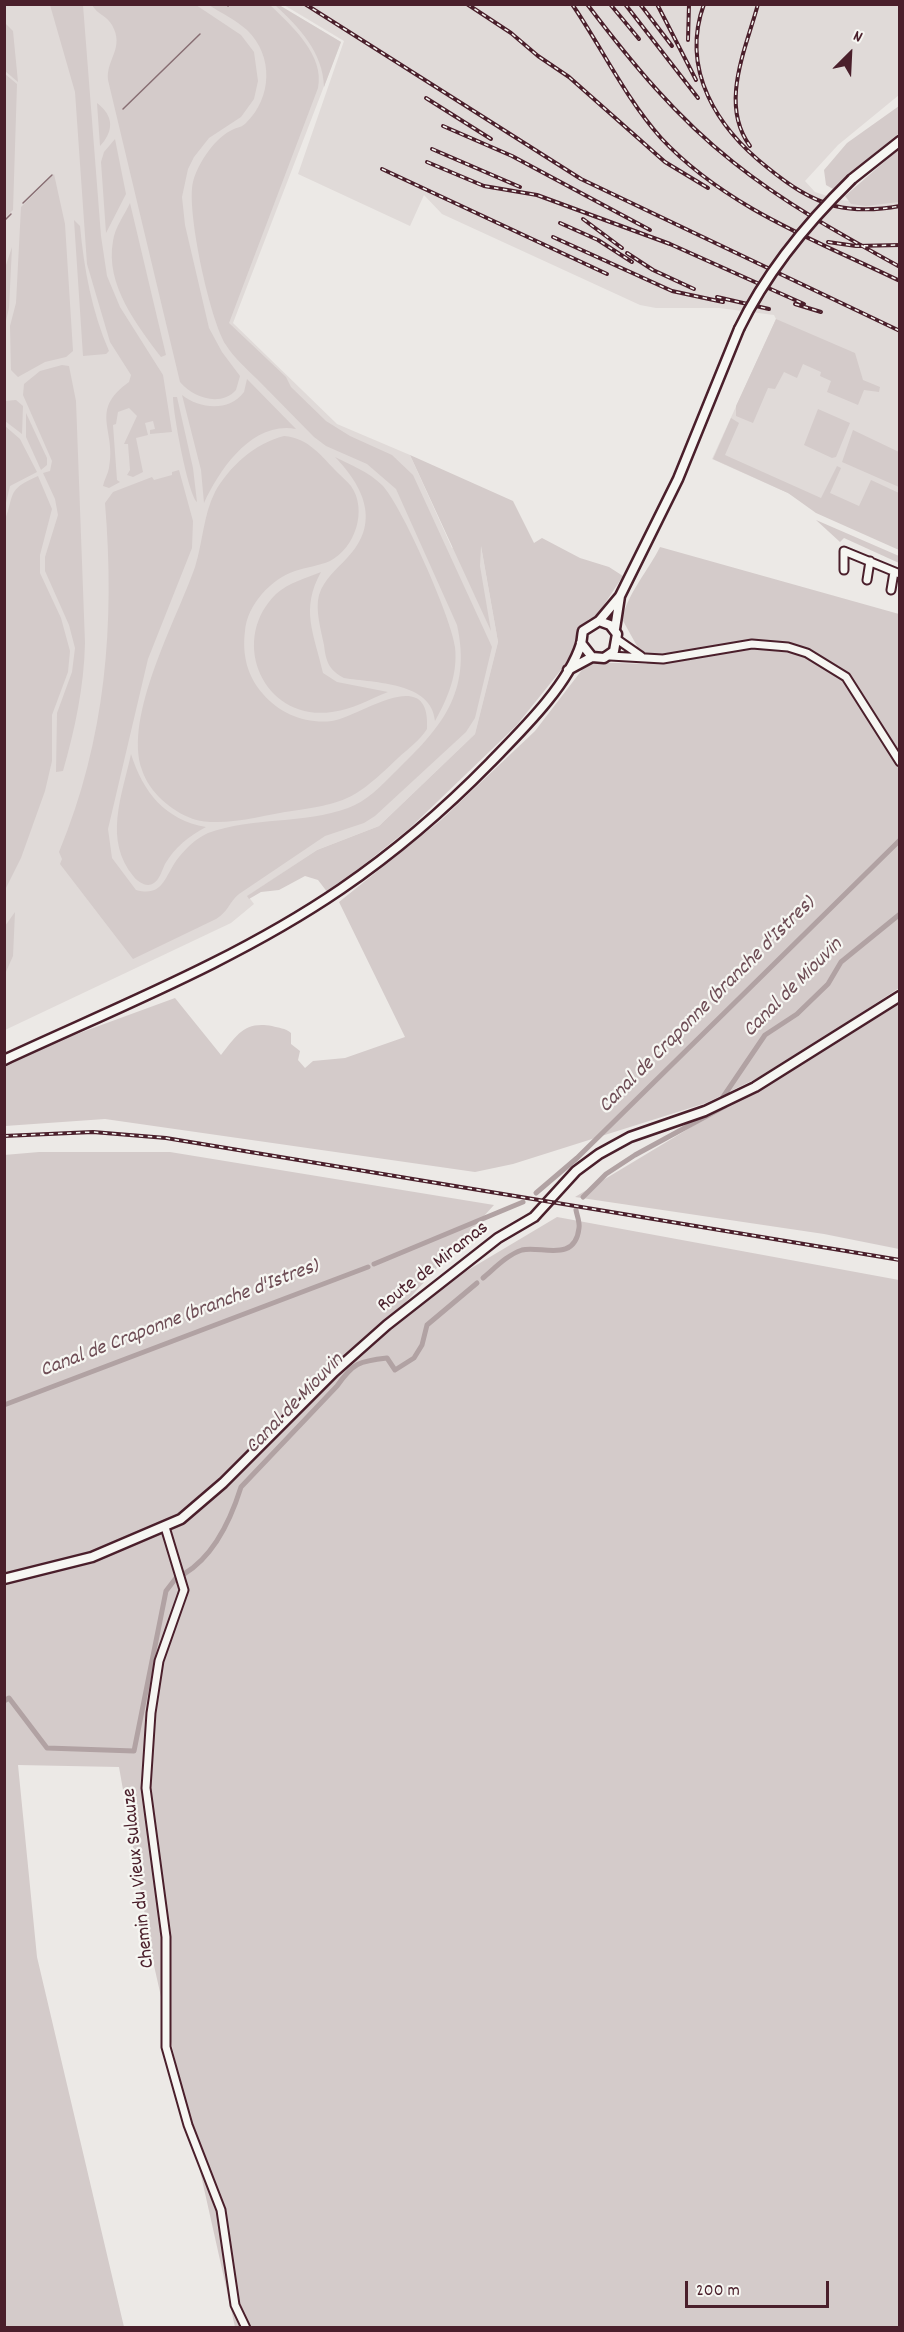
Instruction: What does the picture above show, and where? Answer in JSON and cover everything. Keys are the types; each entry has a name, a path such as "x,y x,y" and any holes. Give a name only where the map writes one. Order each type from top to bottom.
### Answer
{"main road":[{"path":"4,1060 222,958 299,915 345,886 410,837 448,804 531,718 568,670 587,626 598,621 620,596 659,518 740,329 756,297 790,247 824,206 852,179 900,141"},
{"path":"568,670 592,657 610,656 618,640 615,629 620,596"},
{"path":"598,621 615,629"},
{"path":"581,643 592,657"},
{"name":"Route de Miramas","path":"4,1579 92,1557 165,1527 200,1505 334,1372 387,1324 498,1238 534,1217 576,1171 599,1154 630,1137 705,1111 755,1086 900,996"}],"street":[{"path":"844,570 844,551 897,573 891,590"},
{"path":"867,580 870,561"},
{"path":"618,640 641,656"},
{"path":"610,656 663,659 692,656 752,644 788,647 807,653 824,661 846,677 900,762"},
{"name":"Chemin du Vieux Sulauze","path":"165,1527 184,1590 159,1661 151,1713 146,1788 166,1937 166,2047 188,2125 221,2210 235,2305 246,2328"}],"shaded area":[{"path":"5,5 279,5 341,42 233,323 337,424 410,455 452,548 479,535 498,642 475,734 379,826 317,850 248,896 254,904 231,923 5,1030"},
{"path":"50,5 83,5 101,236 107,276 120,307 163,375 172,432 150,434 150,430 155,429 153,421 145,423 148,435 136,438 143,472 133,477 127,475 130,470 128,444 124,444 137,416 129,408 118,412 116,424 113,425 117,480 120,482 109,488 103,486 110,455 107,412 110,402 117,392 129,382 131,375 110,342 87,264 75,92"},
{"path":"92,5 196,5 241,35 254,52 258,81 254,99 241,117 209,138 194,157 188,169 182,197 185,225 209,328 222,352 240,376 236,390 223,398 199,396 180,382 108,80 117,40 110,22"},
{"path":"209,5 271,6 305,42 317,64 319,76 318,88 229,323 286,377 291,387 326,421 350,436 392,455 413,475 492,647 475,718 466,732 375,816 364,823 325,836 239,894 224,913 216,919 133,959 60,864 62,859 59,852 75,810 97,724 107,637 109,593 105,503 113,492 152,477 154,480 172,475 172,472 179,470 193,521 192,548 148,659 108,829 112,858 136,890 145,892 157,889 183,852 208,833 243,825 331,813 348,808 368,797 411,756 439,724 456,690 460,670 461,649 457,625 396,489 367,464 326,446 314,437 236,359 220,332 207,290 196,239 193,182 203,159 214,144 227,133 245,124 255,113 265,89 266,77 262,52 256,40 243,26"},
{"path":"275,5 279,5 341,42 324,87 323,74 314,51 301,31"},
{"path":"284,5 899,5 899,95 838,145 805,181 815,192 840,200 861,202 899,197 899,543 712,459 776,319 774,315 719,308 656,308 640,305 442,214 424,195 410,226 298,174 344,41"},
{"path":"4,22 13,31 18,82 5,71"},
{"path":"5,74 17,84 13,210 5,218"},
{"path":"97,103 107,113 110,124 108,135 100,146"},
{"path":"899,106 899,133 833,189 826,185 824,170 847,143"},
{"path":"115,139 126,194 106,233 101,162 104,152"},
{"path":"899,149 899,202 866,206 851,204 845,196"},
{"path":"54,174 65,224 73,351 66,357 45,362 18,377 11,370 10,326 16,303 21,207"},
{"path":"130,203 166,355 161,357 125,304 114,273 112,257 114,236"},
{"path":"74,220 80,226 90,290 109,351 106,354 83,356"},
{"path":"12,247 9,308 5,325 5,268"},
{"path":"776,319 855,353 863,380 880,387 879,392 864,390 858,405 827,392 831,381 820,376 821,372 803,364 797,378 784,372 775,389 768,388 753,423 736,416 736,406"},
{"path":"62,365 69,366 76,401 85,643 83,676 75,724 63,771 56,772 57,713 72,672 75,648 69,625 45,571 45,557 58,515 55,499 43,473 50,471 52,461 23,395 24,384 40,371"},
{"path":"247,379 296,429 280,428 265,432 252,440 240,450 219,476 204,503 201,470 182,395 197,403 223,405 231,403 244,392"},
{"path":"173,397 177,397 193,468 197,502 185,469"},
{"path":"16,400 23,406 22,434 5,421 5,401"},
{"path":"818,409 850,423 836,457 832,458 804,445"},
{"path":"26,413 47,458 47,465 41,470 26,437"},
{"path":"731,418 739,423 725,455 821,498 837,466 841,468 830,493 859,506 871,480 899,493 899,550 816,513 788,493 713,459"},
{"path":"5,426 20,439 37,472 10,486 5,507"},
{"path":"853,430 899,452 899,487 842,462"},
{"path":"284,436 293,437 308,444 349,484 356,496 358,517 352,538 339,555 326,563 299,570 277,580 255,603 247,621 244,640 249,672 270,701 285,712 303,719 332,721 392,698 406,696 418,699 425,709 427,729 372,782 340,801 242,820 217,822 193,819 169,806 155,793 145,778 138,748 140,723 146,696 165,640 195,567 208,510 215,492 235,465 244,457 263,444"},
{"path":"410,455 513,501 534,543 542,538 580,558 609,567 623,576 596,617 589,619 584,625 572,653 561,670 516,726 410,828 328,893 318,880 305,876 279,890 261,892 249,899 247,896 317,850 379,826 475,734 498,642 481,546 480,566 491,631"},
{"path":"335,457 360,469 382,485 401,514 436,588 452,633 456,657 448,695 435,721 432,708 413,692 386,684 344,678 332,669 327,661 318,613 319,595 327,579 357,545 364,532 366,519 361,493"},
{"path":"38,476 52,509 40,555 40,573 61,618 70,651 68,672 52,715 52,761 45,791 21,858 5,890 5,520 17,489"},
{"path":"816,520 899,556 899,563 844,538 840,542"},
{"path":"660,547 899,614 899,988 776,1069 706,1103 513,1164 475,1172 105,1119 5,1126 5,1067 55,1042 175,998 221,1055 242,1031 262,1025 284,1029 291,1033 291,1044 300,1051 298,1060 305,1068 313,1061 345,1058 405,1037 339,902 441,820 535,731 588,662 647,664 622,619 633,591"},
{"path":"321,572 311,598 310,610 323,673 337,682 388,692 339,711 308,712 288,704 272,691 260,674 255,655 255,634 262,613 276,594 292,584"},
{"path":"131,754 149,792 167,811 191,823 206,827 178,847 165,864 158,879 148,885 136,879 125,863 119,848 117,833 120,802"},
{"path":"15,912 13,956 5,974 5,926"},
{"path":"899,1002 899,1249 824,1234 575,1197"},
{"path":"39,1152 170,1152 494,1205 396,1313 557,1217 899,1280 899,2327 235,2327 153,1961 119,1767 18,1765 37,1957 124,2327 5,2327 4,1155"}],"waterway":[{"path":"123,109 200,34"},
{"path":"23,203 52,175"},
{"path":"4,221 11,214"},
{"name":"Canal de Craponne (branche d'Istres)","path":"536,1193 577,1158 900,840"},
{"name":"Canal de Miouvin","path":"723,1097 765,1035 797,1014 828,984 841,962 900,914"},
{"name":"Canal de Miouvin","path":"583,1197 606,1174 635,1155 725,1106"},
{"name":"Canal de Craponne (branche d'Istres)","path":"374,1264 523,1202"},
{"name":"Canal de Miouvin","path":"483,1278 506,1258 522,1250 556,1251 571,1246 579,1228 576,1210"},
{"name":"Canal de Craponne (branche d'Istres)","path":"4,1405 368,1267"},
{"name":"Canal de Miouvin","path":"184,1574 213,1547 232,1512 241,1487 352,1368 363,1362 387,1358 395,1370 414,1358 422,1345 427,1325 477,1283"},
{"path":"4,1701 9,1698 47,1748 134,1751 166,1591 176,1578"}],"railway":[{"path":"305,4 581,179 900,331"},
{"path":"467,4 511,33 538,56 569,77 665,162 708,188"},
{"path":"572,4 648,123 686,162 714,184 773,220 900,281"},
{"path":"587,4 655,88 712,145 752,177 793,205 900,267"},
{"path":"610,4 639,39"},
{"path":"625,4 698,98"},
{"path":"640,4 672,46"},
{"path":"657,4 696,80"},
{"path":"688,40 689,4"},
{"path":"704,4 698,28 697,52 700,74 708,96 733,135 768,168 792,186 826,203 843,208 859,209 900,206"},
{"path":"750,146 741,130 736,112 736,94 742,58 758,4"},
{"path":"426,98 491,139"},
{"path":"443,126 512,156 650,230"},
{"path":"432,149 520,187"},
{"path":"427,162 484,186 537,195 670,244 804,304"},
{"path":"382,169 607,274"},
{"path":"583,219 622,248"},
{"path":"560,223 598,240 632,262"},
{"path":"553,237 672,291 723,302"},
{"path":"828,242 856,246 900,245"},
{"path":"627,253 653,270 694,289"},
{"path":"717,297 769,309"},
{"path":"795,304 821,312"},
{"path":"4,1136 93,1132 166,1138 900,1260"}]}
